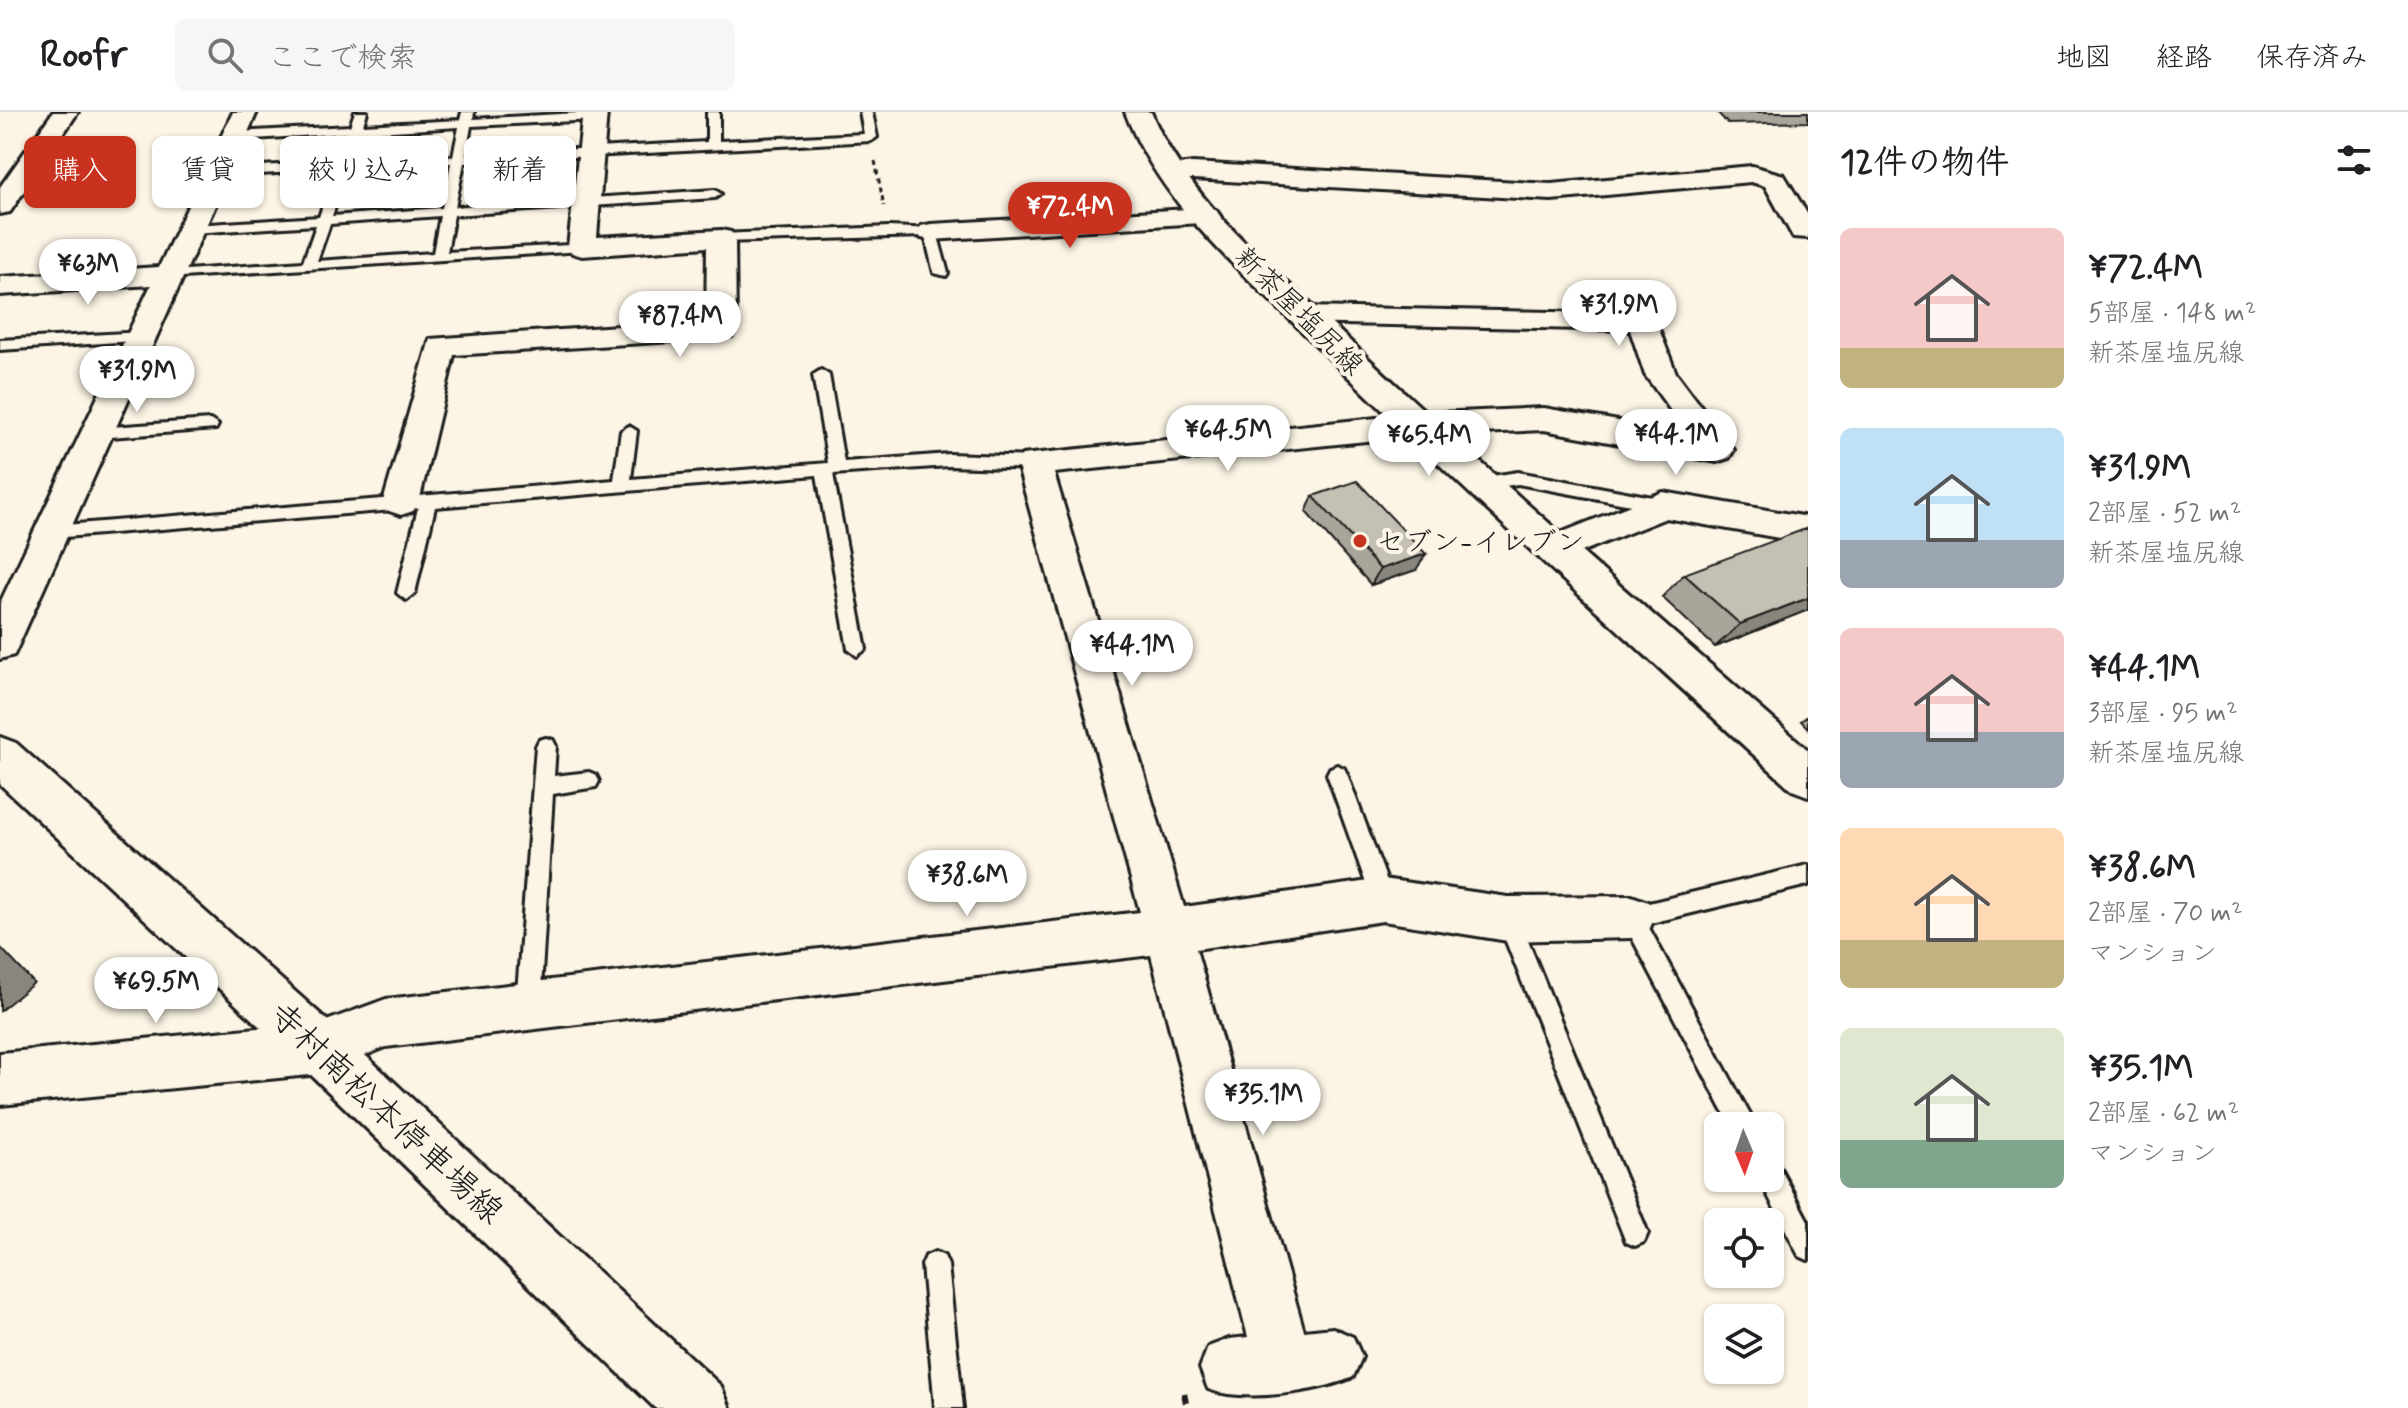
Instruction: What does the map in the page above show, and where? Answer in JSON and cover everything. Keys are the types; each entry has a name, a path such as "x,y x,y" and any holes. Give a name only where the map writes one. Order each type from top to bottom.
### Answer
{"main road":[{"name":"新茶屋塩尻線","path":"1138,112 1171,173 1206,216 1305,316 1479,484 1556,549 1808,777"},
{"name":"寺村南松本停車場線","path":"0,756 320,1048 699,1408"},
{"path":"0,1079 320,1048"}],"street":[{"path":"0,206 66,112"},
{"path":"414,501 441,346 721,329 721,238 582,247 595,114"},
{"path":"1171,173 1193,171 1551,192 1752,174 1775,181 1803,231"},
{"path":"0,644 203,208"},
{"path":"931,232 1206,216"},
{"path":"0,286 172,275"},
{"path":"1229,1368 1309,1360 1168,931 1034,463 1415,425 1544,419 1717,450 1661,375 1642,321 1305,316"},
{"path":"1556,549 1663,505 1808,530"},
{"path":"320,1048 386,1023 1168,931 1383,900 1508,919 1632,917"}],"lane":[{"path":"353,136 361,112"},
{"path":"713,112 713,146"},
{"path":"448,160 871,137 866,112"},
{"path":"240,124 355,129 467,118 595,114"},
{"path":"439,256 467,118"},
{"path":"193,229 715,194"},
{"path":"309,265 329,208"},
{"path":"721,238 931,232 941,273"},
{"path":"172,275 582,247"},
{"path":"0,345 143,337"},
{"path":"821,375 830,468 857,649"},
{"path":"97,433 210,425"},
{"path":"622,485 629,431"},
{"path":"53,532 830,468 949,460 1034,463"},
{"path":"1479,484 1518,478 1663,505"},
{"path":"406,593 414,501"},
{"path":"528,1006 546,746"},
{"path":"1337,774 1383,900"},
{"path":"543,786 589,781"},
{"path":"1736,1112 1632,917 1808,875"},
{"path":"1508,919 1635,1233"},
{"path":"1780,1192 1806,1236"},
{"path":"935,1265 949,1408"}],"path":[{"path":"871,137 889,231"}],"building":[{"path":"1357,481 1426,554 1380,569 1313,496"},
{"path":"1808,528 1808,598 1740,624 1684,574"}],"place":[{"name":"セブン-イレブン","path":"1360,541"}]}
